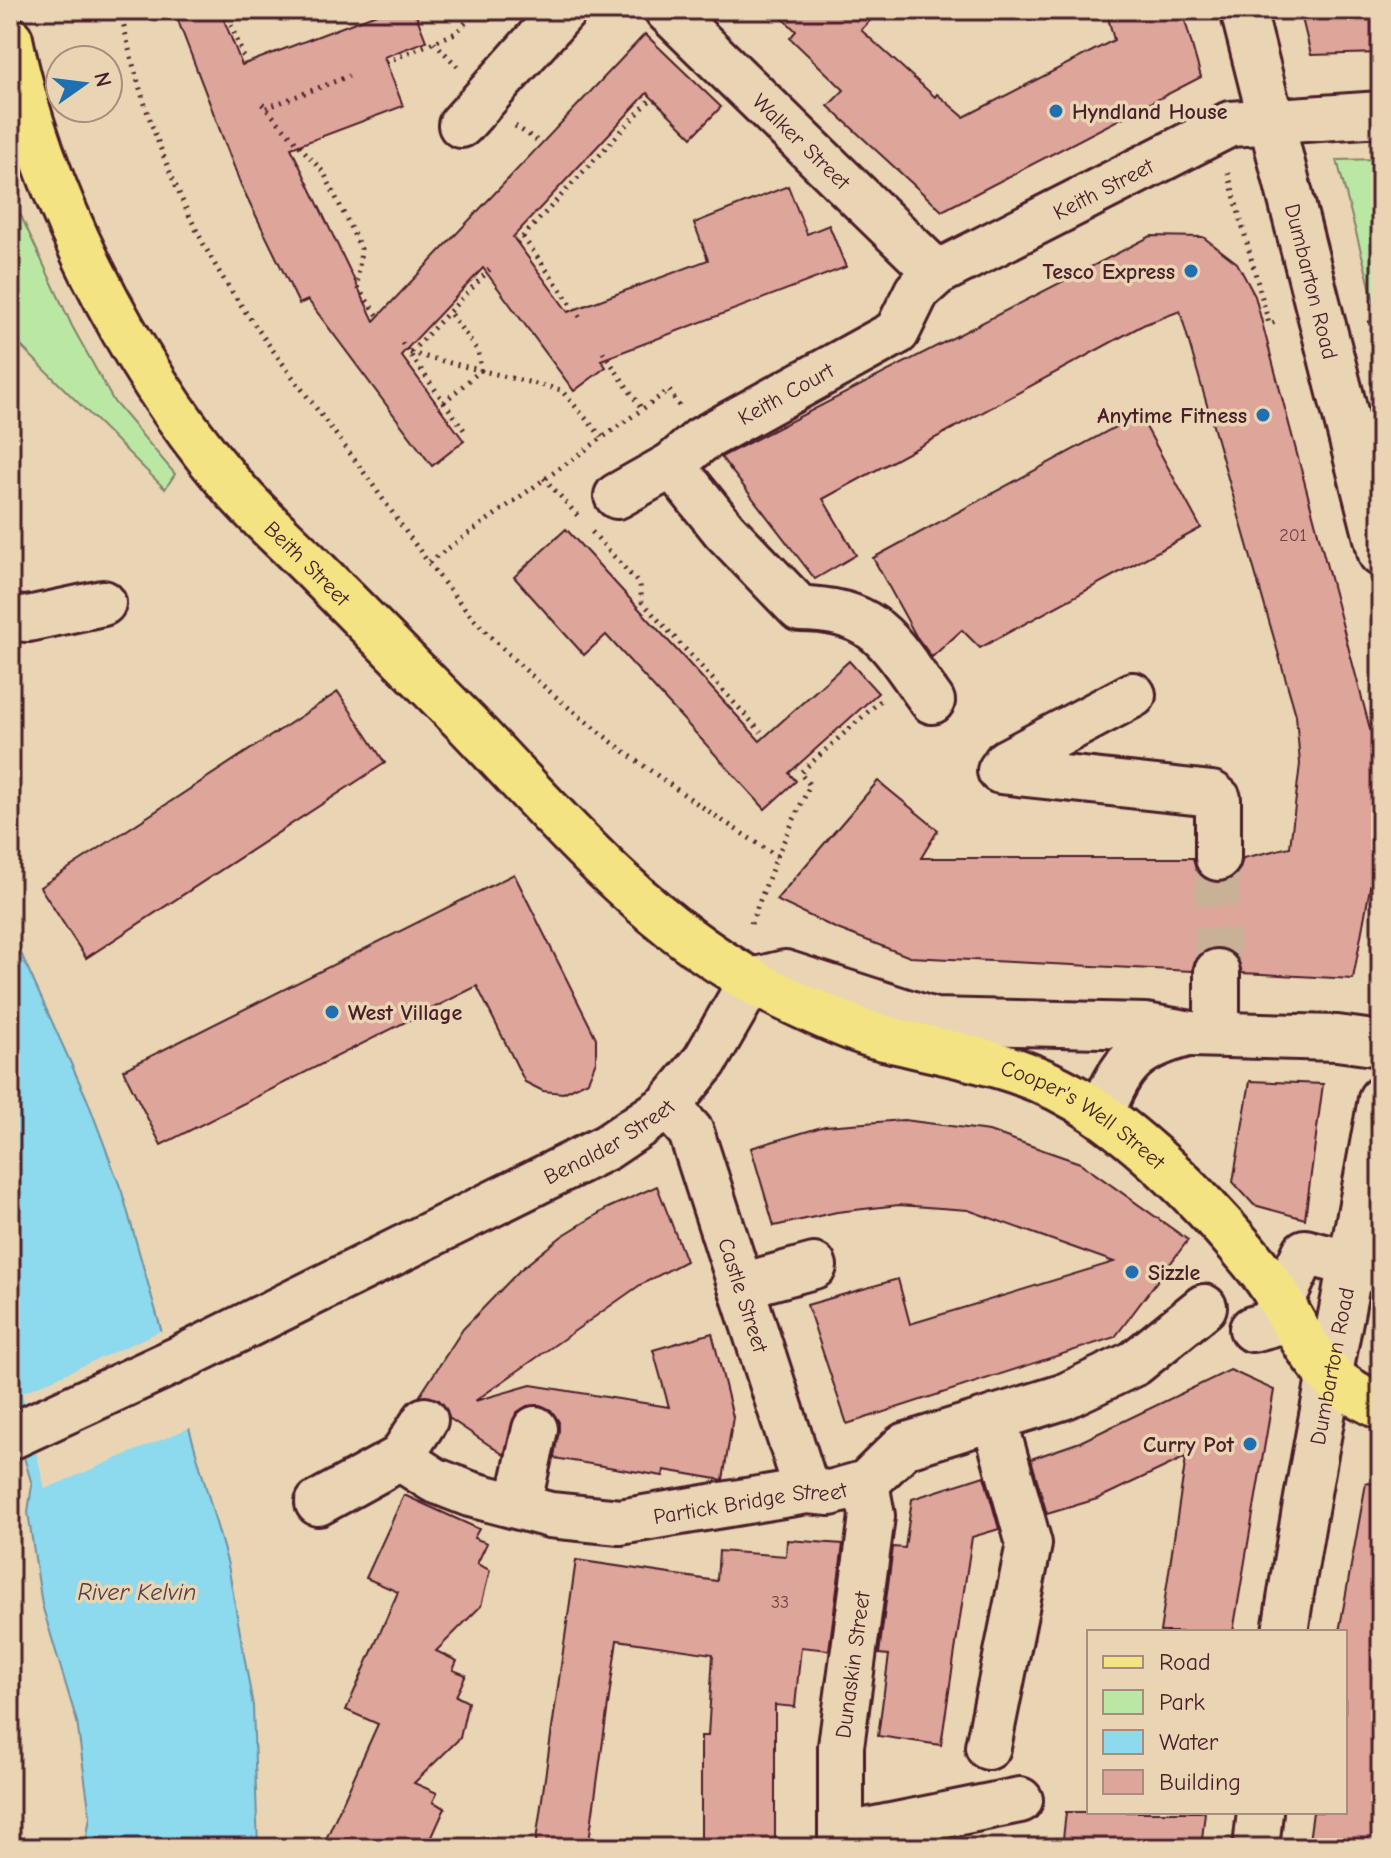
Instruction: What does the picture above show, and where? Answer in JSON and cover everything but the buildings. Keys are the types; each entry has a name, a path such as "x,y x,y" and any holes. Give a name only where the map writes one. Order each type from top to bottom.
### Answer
{"main road":[{"name":"Beith Street","path":"11,51 40,144 85,256 131,342 198,446 230,484 607,869 689,940 742,975"},
{"name":"Cooper's Well Street","path":"742,975 874,1036 972,1055 1018,1069 1101,1114 1194,1199 1282,1299 1328,1374"},
{"path":"1328,1374 1381,1407"}],"street":[{"path":"461,125 564,10"},
{"name":"Walker Street","path":"667,10 937,273"},
{"name":"Dumbarton Road","path":"1243,10 1319,307 1370,467 1381,554"},
{"name":"Keith Street","path":"937,273 1230,124 1381,114"},
{"name":"Keith Court","path":"617,496 687,452 897,332 917,291 937,273"},
{"path":"687,452 725,531 800,609 831,609 852,614 864,622 886,638 932,701"},
{"path":"10,618 28,619 103,603"},
{"path":"1133,695 1006,762 1000,771 1212,794 1218,799 1218,858"},
{"path":"1204,1034 1217,972"},
{"path":"742,975 785,973 934,1021 1145,1026 1204,1034 1337,1038 1381,1044"},
{"name":"Benalder Street","path":"22,1432 181,1358 607,1147 668,1106 705,1061 742,975"},
{"path":"1101,1114 1112,1086 1144,1048 1204,1034"},
{"name":"Dumbarton Road","path":"1285,1630 1328,1374 1367,1268 1381,1099"},
{"name":"Castle Street","path":"668,1106 691,1132 807,1491"},
{"path":"1252,1329 1271,1324 1305,1252 1367,1268"},
{"path":"741,1286 814,1266"},
{"name":"Partick Bridge Street","path":"400,1458 434,1480 470,1494 550,1515 620,1522 807,1491 830,1493 866,1483 904,1446 1063,1397 1135,1363 1204,1307"},
{"path":"988,1747 1029,1544 994,1418"},
{"path":"318,1503 400,1458 425,1420"},
{"path":"518,1506 535,1429"},
{"name":"Dunaskin Street","path":"841,1842 841,1746 872,1516 866,1483"},
{"path":"841,1842 1020,1800"},
{"path":"1256,1848 1260,1814"}],"path":[{"path":"121,10 140,87 166,156 192,217 226,283 429,562 500,646 556,696 680,794 777,856"},
{"path":"225,10 246,63"},
{"path":"386,62 456,33 477,10"},
{"path":"349,76 264,106 324,173 361,249 357,287 379,317"},
{"path":"517,243 574,176 652,98"},
{"path":"1215,131 1269,324 1319,307"},
{"path":"523,237 583,321"},
{"path":"410,353 490,269"},
{"path":"449,312 478,351 481,370"},
{"path":"402,343 467,434"},
{"path":"603,352 642,409"},
{"path":"410,353 561,390 602,437"},
{"path":"444,402 481,370"},
{"path":"429,562 669,390 687,452"},
{"path":"544,478 640,585 642,602 761,732"},
{"path":"742,975 777,856 810,785 800,773 880,701"}],"green space":[{"path":"1381,159 1381,328 1337,160"},
{"path":"10,192 72,326 114,402 175,474 165,489 10,335"}],"water":[{"name":"River Kelvin","path":"10,929 87,1099 122,1192 228,1565 253,1706 258,1848 85,1848 90,1816 77,1722 42,1605 28,1512 32,1485 10,1408"}],"pier":[{"path":"167,1328 194,1426 45,1489 22,1393"}],"tunnel":[{"path":"1217,972 1218,858"}],"place":[{"name":"Hyndland House","path":"1056,111"},
{"name":"Tesco Express","path":"1191,271"},
{"name":"Anytime Fitness","path":"1263,415"},
{"name":"West Village","path":"332,1012"},
{"name":"Sizzle","path":"1132,1272"},
{"name":"Curry Pot","path":"1250,1444"}]}
